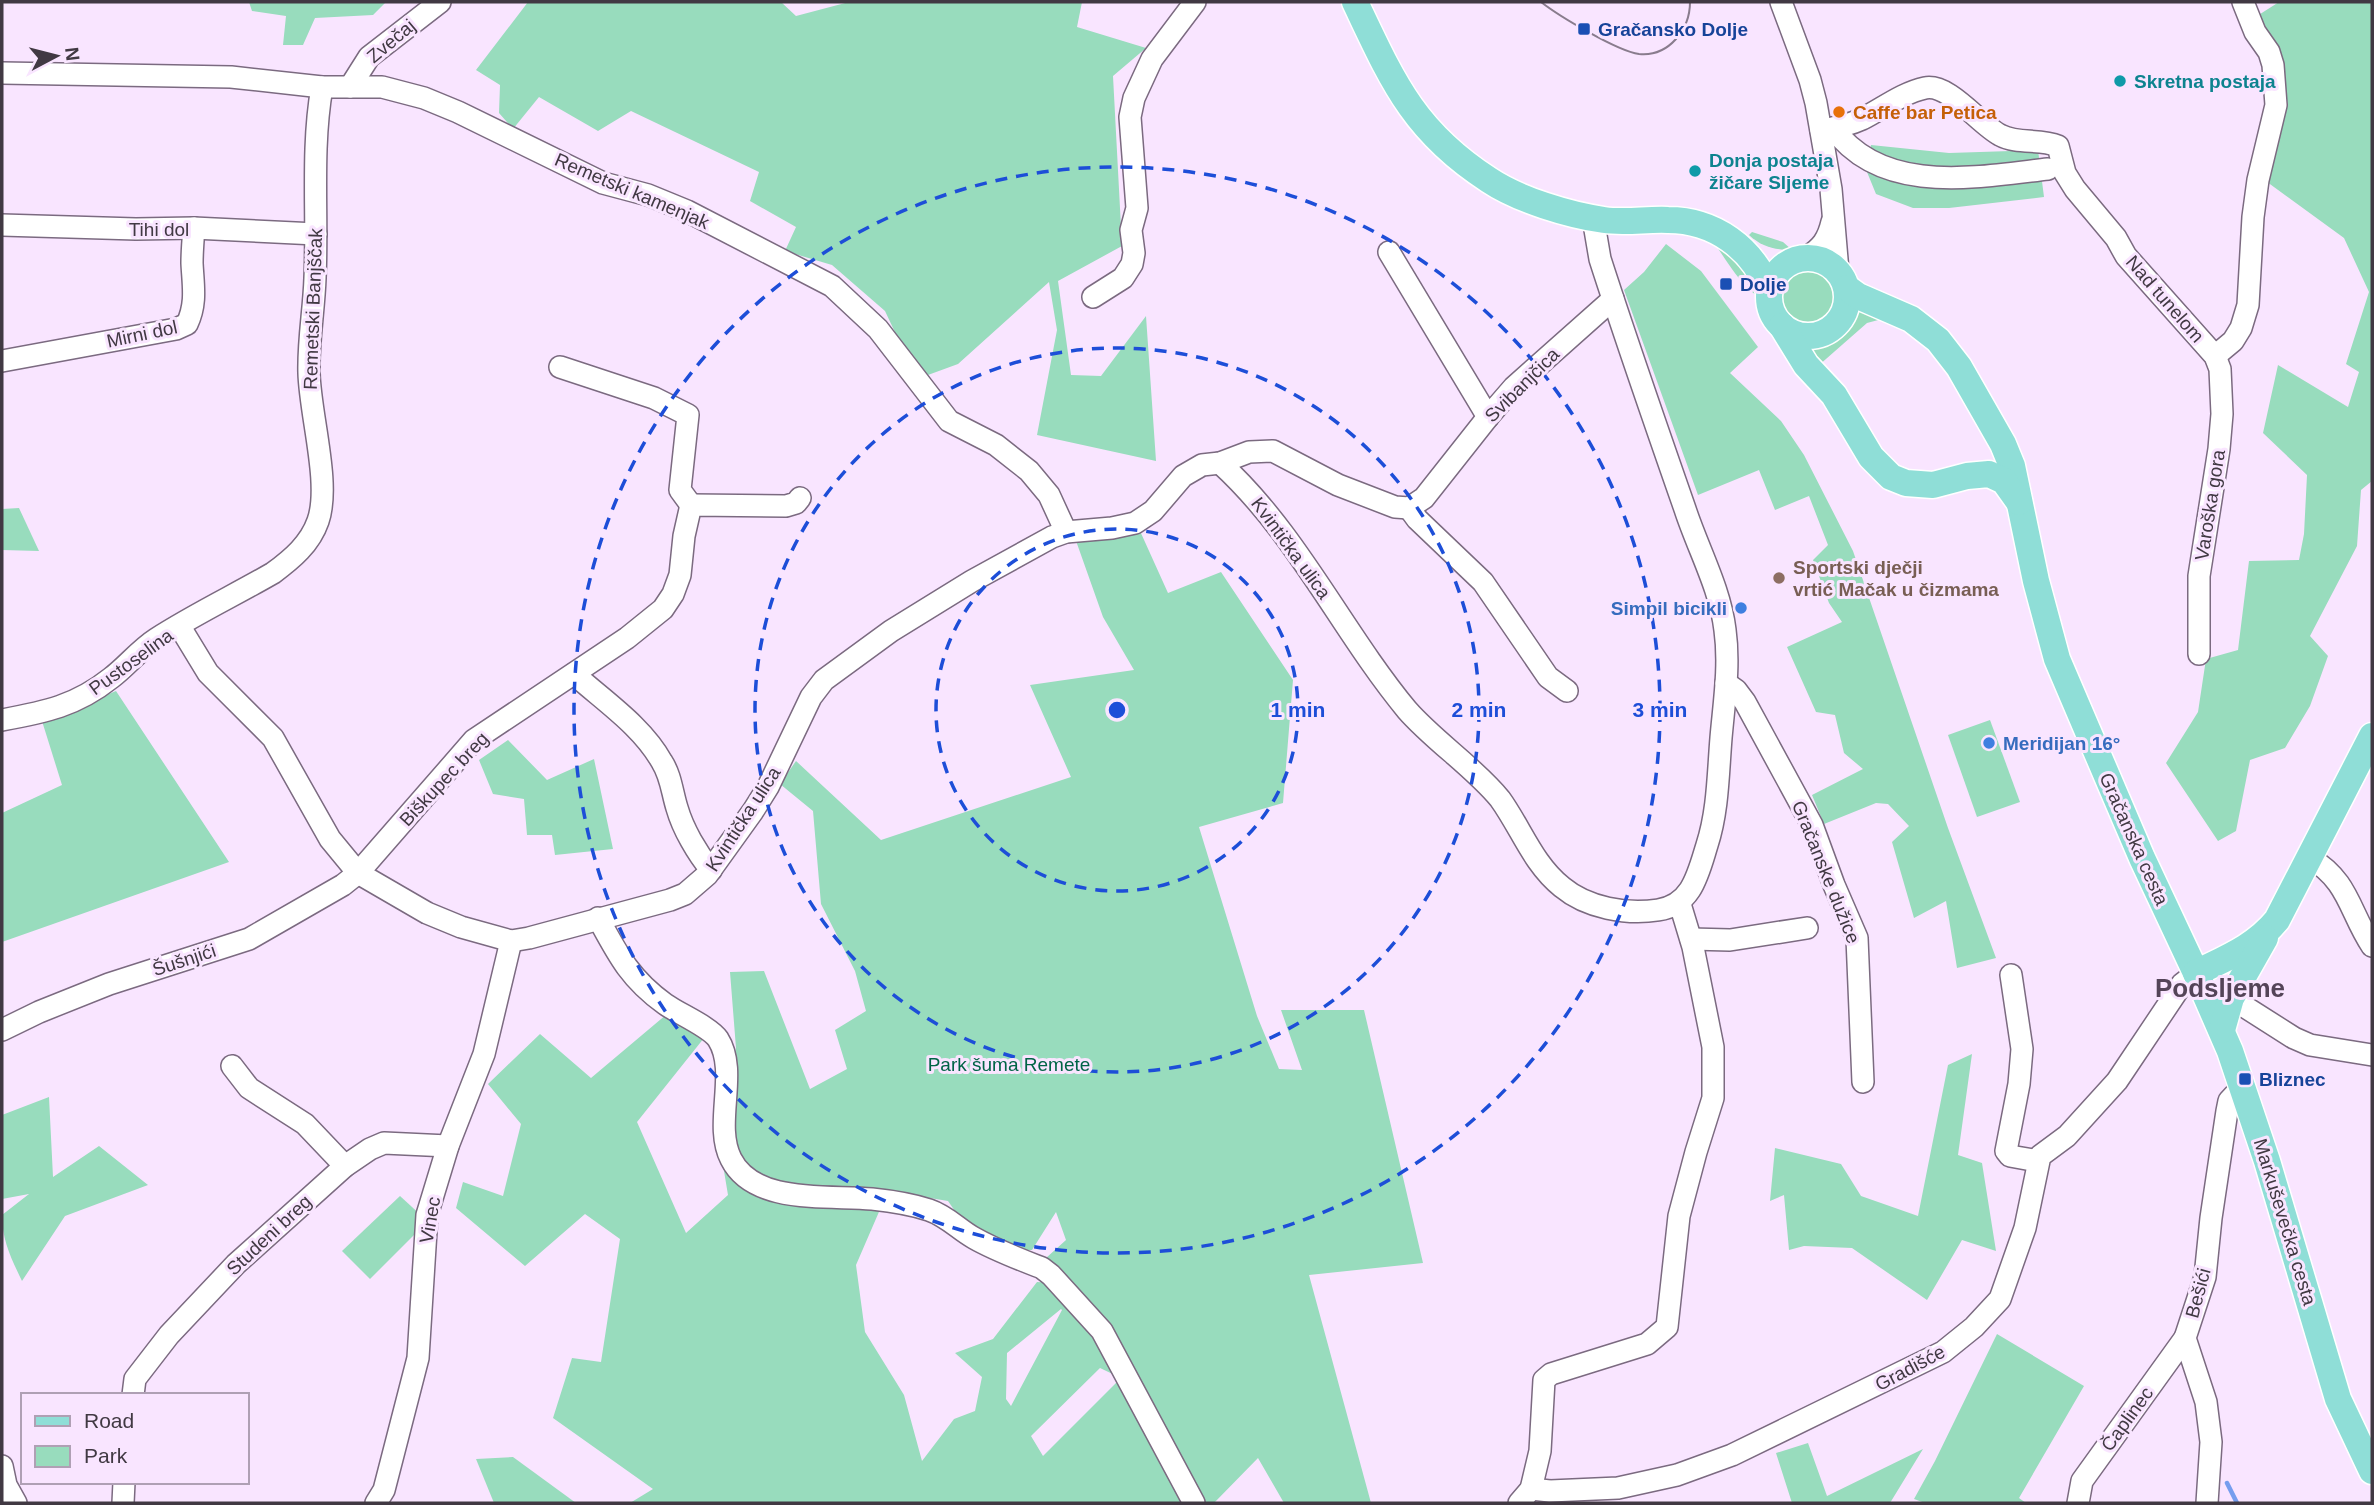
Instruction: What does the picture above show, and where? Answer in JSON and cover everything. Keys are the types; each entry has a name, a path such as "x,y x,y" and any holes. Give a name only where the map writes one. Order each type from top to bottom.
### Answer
{"main road":[{"path":"1354,2 1404,98 1431,134 1453,154 1505,189 1554,208 1593,218 1619,221 1687,221 1705,226 1737,244 1765,254 1828,262 1843,280 1848,298 1844,314 1828,331 1812,336 1802,336 1782,326"},
{"path":"1737,244 1759,269 1769,291 1771,309 1806,365 1834,395 1871,457 1891,477 1906,483 1933,485 1978,474 1995,466 2000,460 2003,444"},
{"path":"1769,291 1774,277 1782,267 1801,258"},
{"name":"Gračanska cesta","path":"1843,280 1858,296 1899,312 1938,340 1965,377 2003,444 2012,466 2057,659 2137,847 2196,973"},
{"name":"Gračanska cesta","path":"1978,474 1989,474 2004,481 2020,503"},
{"path":"2222,1030 2231,998 2289,900 2372,736"},
{"path":"2196,973 2248,947 2271,927"},
{"name":"Markuševečka cesta","path":"2196,973 2222,1030 2242,1087 2338,1399 2372,1471"}],"street":[{"name":"Zvečaj","path":"350,88 369,57 440,2"},
{"path":"1093,297 1123,278 1132,264 1134,253 1131,230 1137,208 1130,117 1134,98 1152,59 1195,2"},
{"path":"1781,2 1827,129 1833,214 1843,280"},
{"name":"Nad tunelom","path":"1827,129 1860,120 1916,91 1934,88 1947,93 2002,136 2058,146 2065,173 2075,189 2116,238 2126,256 2216,356 2233,341 2246,316 2256,194 2277,105 2269,52 2255,32 2243,2"},
{"name":"Remetski kamenjak","path":"2,73 231,77 322,87 382,88 401,91 458,112 603,183 648,195 687,211 832,286 878,329 949,421 996,445 1029,471 1049,495 1066,532"},
{"name":"Remetski Banjščak","path":"180,627 289,561 307,542 318,521 321,478 311,409 309,373 316,234 316,125 322,87"},
{"path":"1827,129 1864,157 1888,169 1913,175 1973,177 2048,169"},
{"path":"1801,258 1820,250 1833,214"},
{"path":"1525,1496 1540,1451 1544,1380 1551,1374 1647,1344 1667,1327 1679,1216 1713,1098 1713,1047 1691,939 1680,904 1696,879 1714,821 1726,683 1725,628 1716,590 1686,513 1600,259 1593,218"},
{"name":"Tihi dol","path":"2,225 194,228 316,234"},
{"name":"Mirni dol","path":"2,360 176,329 187,324 193,311 195,293 192,263 194,228"},
{"path":"1389,252 1488,417"},
{"name":"Svibanjčica","path":"1409,508 1424,498 1514,387 1613,299"},
{"name":"Varoška gora","path":"2199,654 2200,568 2218,456 2221,414 2221,384 2216,356"},
{"name":"Biškupec breg","path":"358,873 474,740 649,623 673,594 680,575 684,536 691,505 680,490 688,415 654,398 560,367"},
{"path":"1220,463 1249,452 1273,451 1338,485 1395,507 1409,508 1417,519 1483,582 1548,677 1567,691"},
{"name":"Kvintička ulica","path":"180,627 208,673 273,738 331,839 358,873 427,913 494,938 512,941 685,894 710,870 768,786 795,727 811,697 824,680 891,631 972,581 1052,537 1066,532 1135,523 1153,511 1183,476 1202,465 1220,463 1248,489 1280,528 1321,591 1408,711 1499,798 1535,857 1561,886 1578,898 1619,910 1662,910 1680,904"},
{"path":"691,505 786,506 800,498"},
{"name":"Pustoselina","path":"2,720 41,713 87,695 113,677 155,640 180,627"},
{"path":"574,674 627,719 659,756 668,774 680,817 710,870"},
{"name":"Gračanske dužice","path":"1726,683 1736,690 1745,702 1812,825 1834,886 1857,938 1863,1082"},
{"path":"2311,858 2328,868 2339,881 2372,946"},
{"name":"Šušnjići","path":"2,1030 108,984 249,939 343,885 358,873"},
{"path":"598,918 628,971 663,1003 708,1029 718,1039 725,1069 726,1146 741,1175 757,1185 781,1193 913,1205 951,1221 972,1238 1042,1268 1102,1331 1194,1503"},
{"name":"Gračanske dužice","path":"1691,939 1730,940 1807,928"},
{"name":"Vinec","path":"376,1503 384,1490 418,1358 427,1215 448,1146 484,1054 512,941"},
{"path":"2011,975 2022,1049 2019,1084 2006,1151 2010,1156 2038,1161 2045,1151 2067,1136 2117,1082 2183,982 2196,973"},
{"path":"2231,998 2294,1038 2310,1045 2372,1055"},
{"path":"232,1066 249,1088 305,1124 345,1166"},
{"name":"Bešići","path":"2207,1503 2211,1442 2206,1402 2185,1338 2205,1277 2229,1101 2242,1087"},
{"name":"Studeni breg","path":"133,1393 135,1379 169,1335 236,1264 345,1166 384,1143 448,1146"},
{"name":"Gradišće","path":"1525,1496 1550,1491 1618,1488 1677,1475 1732,1455 1944,1352 1974,1327 2000,1299 2025,1228 2038,1161"},
{"name":"Čaplinec","path":"2078,1503 2082,1481 2185,1338"},
{"path":"2,1466 6,1485 16,1503"},
{"path":"123,1503 124,1484"}],"green space":[{"path":"249,2 386,2 373,15 315,18 303,45 283,45 286,16 252,11"},
{"path":"528,2 781,2 796,16 849,2 1082,2 1077,27 1146,48 1113,76 1122,246 1058,281 1071,375 1101,376 1146,316 1156,461 1037,435 1057,330 1049,282 958,364 917,379 885,311 832,265 785,251 796,227 750,201 759,172 631,111 598,131 539,97 513,129 499,113 500,85 476,70"},
{"path":"2279,2 2372,2 2372,481 2361,490 2357,546 2310,636 2328,656 2310,706 2285,748 2250,760 2236,831 2218,841 2166,763 2198,712 2206,659 2238,650 2249,561 2299,560 2304,534 2307,475 2263,433 2278,365 2348,407 2359,372 2346,364 2369,292 2344,238 2263,179 2282,111 2257,16"},
{"path":"1871,145 1949,153 2038,150 2044,197 1949,208 1913,208 1876,194 1867,172"},
{"path":"1752,232 1783,242 1792,250 1764,245 1749,235"},
{"path":"1666,244 1701,271 1758,347 1730,373 1781,421 1804,455 1853,551 1948,828 1996,958 1957,968 1946,901 1914,918 1892,842 1909,826 1888,804 1876,803 1824,824 1812,795 1863,769 1844,753 1835,715 1816,712 1787,647 1842,622 1829,603 1813,560 1828,545 1809,496 1775,510 1759,470 1698,495 1624,290 1644,272"},
{"path":"1719,244 1745,266 1760,298 1736,275 1717,247"},
{"path":"1808,268 1819,270 1828,276 1834,285 1834,307 1828,316 1819,322 1808,324 1797,322 1788,316 1782,307 1780,296 1782,285 1788,276 1797,270"},
{"path":"1856,306 1882,319 1867,323 1818,366 1801,345 1820,341 1842,330"},
{"path":"19,508 39,551 2,550 2,509"},
{"name":"Park šuma Remete","path":"1140,531 1168,593 1221,572 1293,680 1283,803 1199,827 1257,1016 1279,1069 1302,1070 1281,1010 1364,1010 1423,1263 1309,1275 1371,1503 1284,1503 1258,1458 1214,1503 630,1503 653,1489 553,1418 572,1358 601,1362 620,1239 585,1214 525,1266 456,1208 463,1182 503,1196 521,1124 488,1084 540,1034 591,1078 667,1014 704,1038 637,1122 686,1233 728,1195 717,1129 736,1048 730,972 764,971 810,1089 847,1069 835,1030 866,1011 855,971 821,904 813,811 780,784 796,761 881,840 1071,777 1030,685 1134,670 1103,617 1075,538","holes":["888,1191 948,1201 968,1230 1018,1250 1032,1250 1056,1212 1066,1240 1046,1258 1057,1283 1037,1282 993,1339 955,1353 982,1377 975,1411 954,1419 922,1461 904,1395 865,1332 856,1265","1061,1309 1062,1310 1011,1406 1006,1399 1007,1353","1100,1368 1121,1378 1043,1456 1031,1436"]},
{"path":"116,691 229,862 2,942 2,813 62,785 42,721"},
{"path":"1990,720 2020,802 1977,817 1948,735"},
{"path":"508,740 547,780 594,759 613,849 555,855 552,835 527,835 524,799 493,794 479,760"},
{"path":"1972,1054 1958,1155 1982,1163 1996,1251 1962,1240 1927,1300 1852,1248 1804,1246 1789,1250 1784,1195 1770,1201 1775,1148 1841,1164 1861,1196 1918,1216 1948,1065"},
{"path":"49,1097 53,1177 99,1146 148,1185 65,1216 22,1281 5,1241 2,1215 29,1194 2,1199 2,1115"},
{"path":"400,1196 424,1218 423,1226 370,1279 342,1251"},
{"path":"1997,1334 2084,1386 2019,1498 2026,1503 1925,1503 1914,1499 1935,1461"},
{"path":"1808,1443 1827,1496 1923,1449 1890,1503 1792,1503 1776,1453"},
{"path":"513,1457 576,1503 494,1503 476,1459"}],"waterway":[{"name":"Bliznec","path":"2227,1483 2237,1503"}],"tram line":[{"path":"1541,2 1603,40 1639,54 1660,51 1676,39 1686,22 1690,2"}],"place":[{"name":"Gračansko Dolje","path":"1584,29"},
{"name":"Skretna postaja","path":"2120,81"},
{"name":"Caffe bar Petica","path":"1839,112"},
{"name":"Donja postaja žičare Sljeme","path":"1695,171"},
{"name":"Dolje","path":"1726,284"},
{"name":"Sportski dječji vrtić Mačak u čizmama","path":"1779,578"},
{"name":"Simpil bicikli","path":"1741,608"},
{"name":"Meridijan 16°","path":"1989,743"},
{"name":"Bliznec","path":"2245,1079"}],"district":[{"name":"Podsljeme","path":"2220,988"}]}
